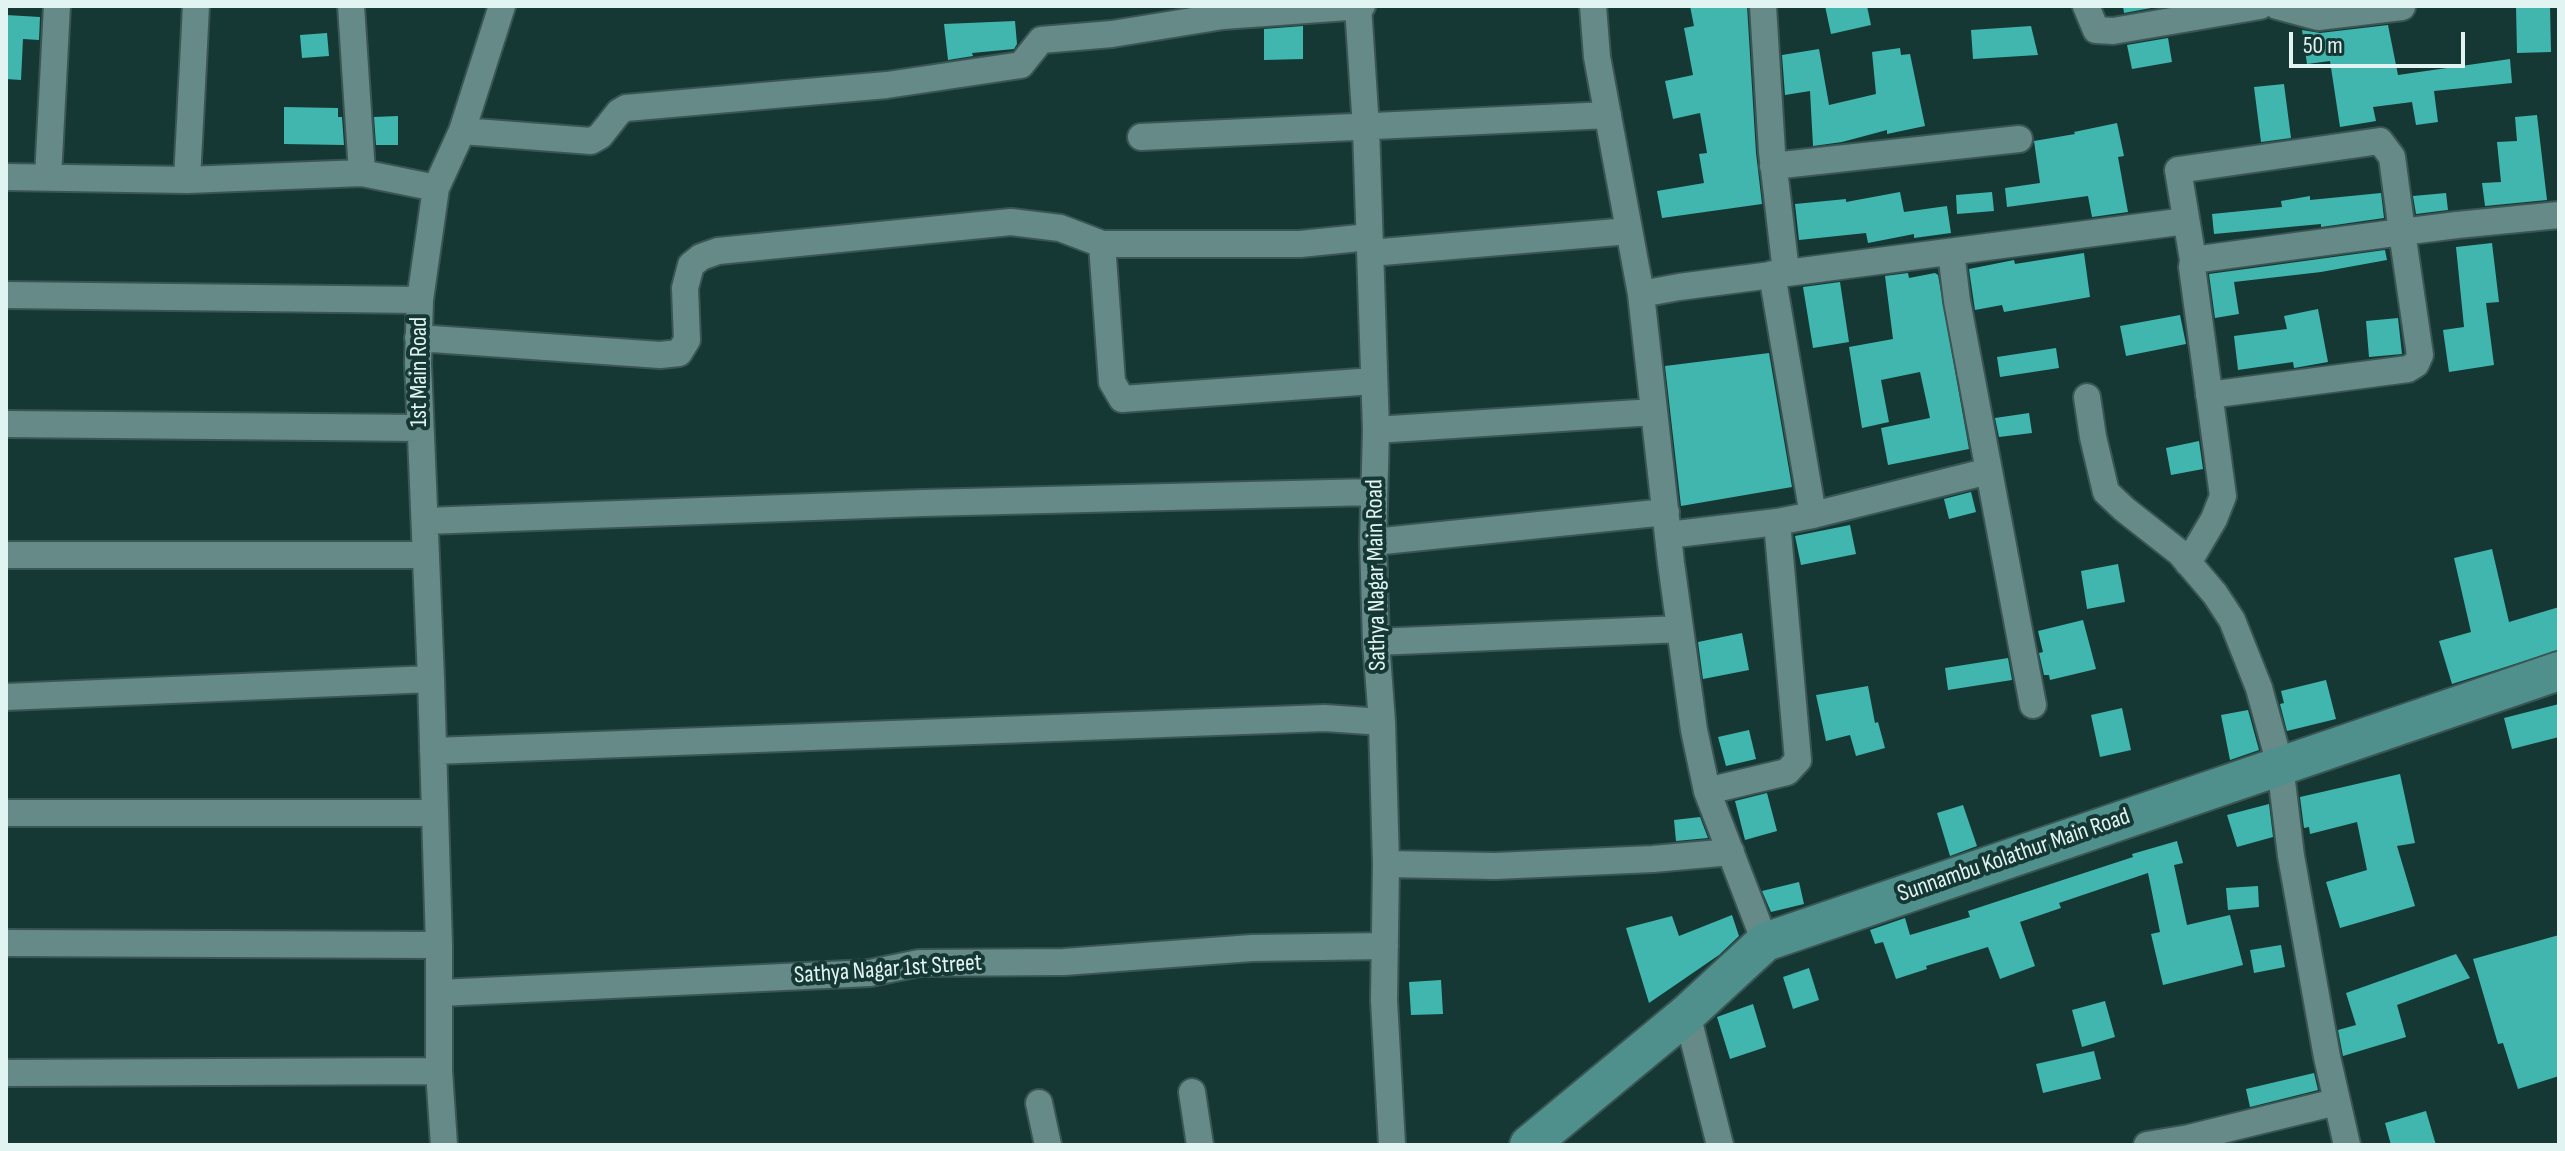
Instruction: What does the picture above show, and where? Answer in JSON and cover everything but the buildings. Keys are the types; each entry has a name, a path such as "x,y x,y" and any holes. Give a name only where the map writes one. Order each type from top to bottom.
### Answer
{"street":[{"path":"48,177 57,6"},
{"path":"187,180 196,6"},
{"path":"351,6 362,173"},
{"name":"1st Main Road","path":"444,1145 439,1071 439,945 418,338 420,300 436,188 462,131 502,6"},
{"path":"462,131 591,141 600,136 619,112 626,108 887,85 1021,65 1041,40 1112,34 1223,16 1359,6"},
{"name":"Sathya Nagar Main Road","path":"1359,6 1376,430 1373,542 1386,864 1384,1000 1392,1145"},
{"path":"1593,6 1597,57 1641,294 1694,730 1707,791 1765,942"},
{"path":"1763,6 1779,273 1813,515"},
{"path":"2086,6 2096,30 2113,31 2260,6"},
{"path":"2277,6 2318,17 2402,7"},
{"path":"1141,137 1608,115"},
{"path":"1773,166 2019,139"},
{"path":"2188,563 2214,519 2223,496 2209,395 2192,267 2193,260 2178,170 2380,141 2392,157 2420,355 2416,364 2408,369 2209,395"},
{"path":"6,177 187,180 362,173 436,188"},
{"path":"2193,260 2559,215"},
{"path":"1641,294 1779,273 2186,221"},
{"path":"418,338 660,355 679,353 687,340 685,288 691,265 701,257 718,251 1011,222 1060,228 1102,244 1369,245 1629,231"},
{"path":"1102,244 1112,382 1122,399 1374,381"},
{"path":"1951,252 1957,301 2033,705"},
{"path":"6,295 420,300"},
{"path":"2087,397 2106,492 2180,553 2215,594 2232,620 2259,688 2280,765 2291,856 2336,1102 2347,1145"},
{"path":"1376,430 1654,412"},
{"path":"6,424 420,428"},
{"path":"1373,542 1667,524 1777,522 1989,471"},
{"path":"425,521 923,503 1373,492"},
{"path":"1707,791 1787,772 1798,760 1777,522"},
{"path":"6,555 426,555"},
{"path":"1376,642 1680,629"},
{"name":"Sunnambu Kolathur Main Road","path":"1529,1145 1687,1014 1765,942 2559,671"},
{"path":"6,697 431,679"},
{"path":"433,751 1310,719 1382,722"},
{"path":"6,813 435,813"},
{"path":"1386,864 1495,866 1640,860 1731,852"},
{"path":"6,943 439,945"},
{"name":"Sathya Nagar 1st Street","path":"439,993 870,973 919,963 1064,962 1252,948 1385,946"},
{"path":"1687,1014 1720,1145"},
{"path":"6,1073 439,1071"},
{"path":"1192,1092 1200,1145"},
{"path":"2147,1145 2190,1141 2336,1102"},
{"path":"1039,1103 1048,1145"}]}
